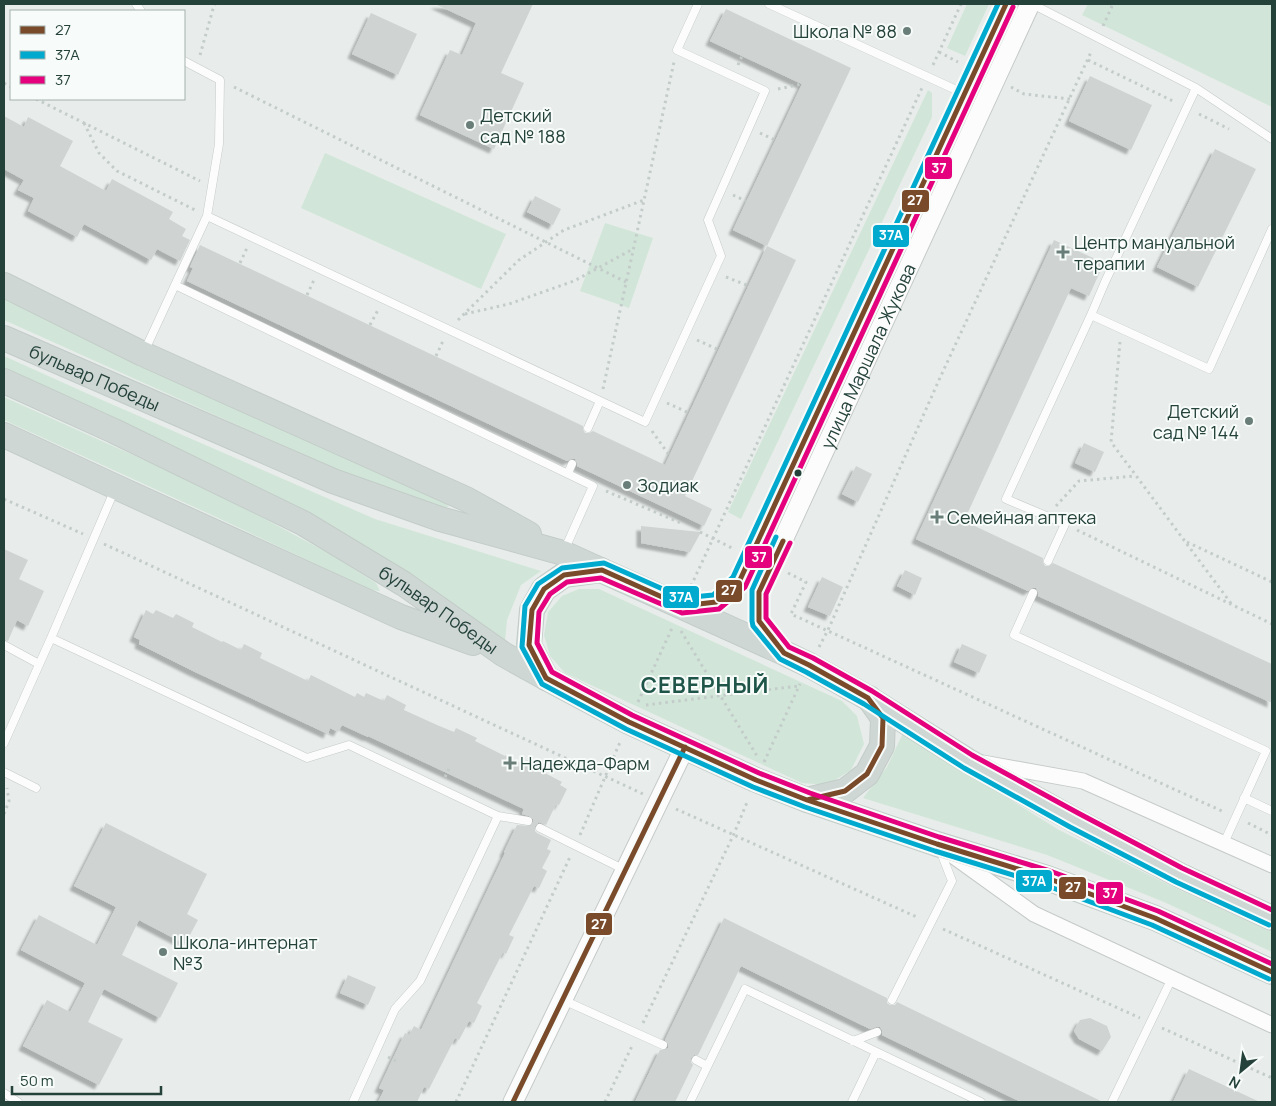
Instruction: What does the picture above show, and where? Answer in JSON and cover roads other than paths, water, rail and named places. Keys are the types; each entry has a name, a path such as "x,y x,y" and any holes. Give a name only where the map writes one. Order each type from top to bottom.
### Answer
{"main road":[{"path":"4,285 143,354 466,499 563,552"},
{"name":"бульвар Победы","path":"4,338 333,482 440,519 563,552 682,606 809,665 868,698 968,761 1074,820 1153,862 1272,918"},
{"name":"бульвар Победы","path":"4,381 114,431 303,523 404,584 503,654 629,722 756,780 807,800 937,844 1047,878 1155,918 1272,972"},
{"path":"4,435 401,617 503,654"},
{"path":"546,678 529,645 532,610 544,589 564,575 602,570"},
{"path":"807,800 846,791 867,774 882,746 883,718 868,698"}],"street":[{"name":"улица Маршала Жукова","path":"682,606 716,602 739,582 1006,4"},
{"name":"улица Маршала Жукова","path":"784,653 759,621 759,592 1031,4"},
{"path":"513,1102 685,747"},
{"path":"968,761 1084,781 1272,865"},
{"path":"937,844 1034,914 1272,1025"}],"lane":[{"path":"207,216 645,422 722,256 708,220 765,91 677,50 698,4"},
{"path":"769,4 964,94"},
{"path":"1031,4 1196,88 1272,138"},
{"path":"143,354 207,216 219,144 220,80 185,62"},
{"path":"1048,561 1065,524 1006,499 1196,88"},
{"path":"1091,315 1209,368 1272,229"},
{"path":"175,285 593,486 563,552"},
{"path":"588,428 600,401"},
{"path":"568,473 572,464"},
{"path":"4,743 116,487"},
{"path":"1033,593 1014,635 1266,751 1224,843"},
{"path":"51,638 307,758 349,745 498,816 528,821"},
{"path":"4,645 39,664"},
{"path":"4,772 36,788"},
{"path":"1244,798 1272,811"},
{"path":"353,1102 395,1008 420,981 498,816"},
{"path":"540,828 625,870"},
{"path":"892,1000 952,881 937,844"},
{"path":"1112,1102 1172,978"},
{"path":"690,1102 745,989 981,1102"},
{"path":"562,1000 663,1045"},
{"path":"853,1041 877,1032"},
{"path":"852,1102 876,1052"},
{"path":"696,1060 707,1066"},
{"path":"4,1093 18,1102"}],"place":[{"name":"Школа № 88","path":"907,31"},
{"name":"Детский сад № 188","path":"470,125"},
{"name":"Центр мануальной терапии","path":"1063,252"},
{"name":"Детский сад № 144","path":"1249,421"},
{"name":"Зодиак","path":"627,485"},
{"name":"Семейная аптека","path":"937,517"},
{"name":"Надежда-Фарм","path":"510,763"},
{"name":"Школа-интернат №3","path":"163,952"}],"district":[{"name":"СЕВЕРНЫЙ","path":"705,685"}]}
